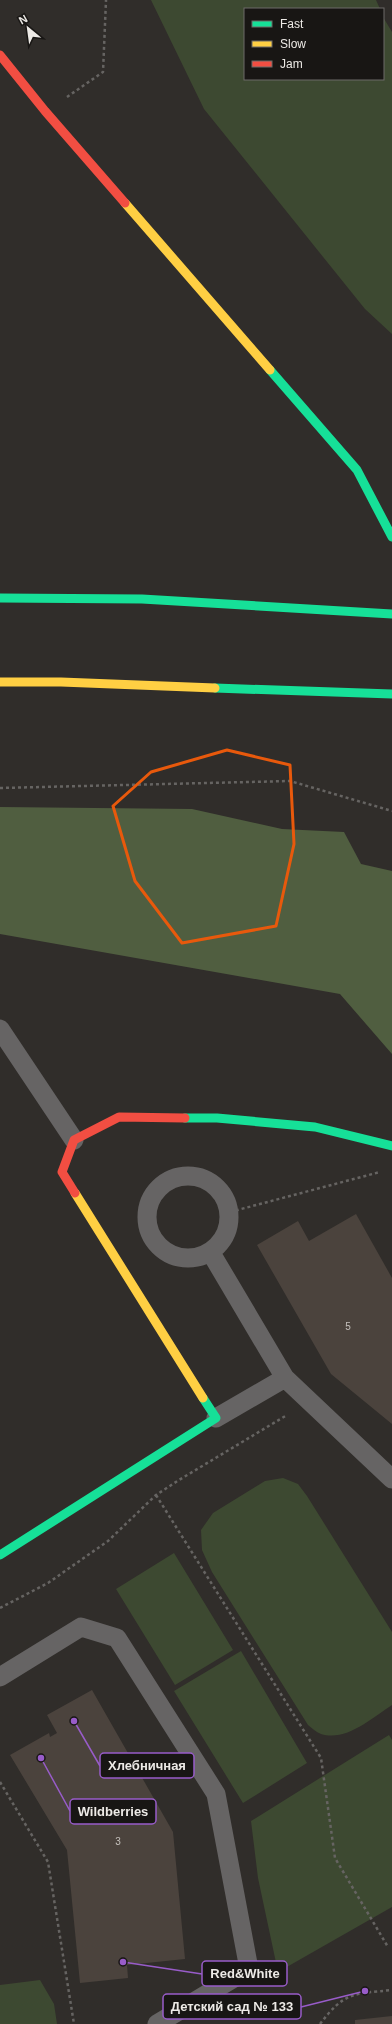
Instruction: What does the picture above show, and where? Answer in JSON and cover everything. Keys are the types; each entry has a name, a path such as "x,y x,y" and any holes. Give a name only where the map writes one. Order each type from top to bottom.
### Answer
{"street":[{"path":"0,55 45,112 357,470 392,537"},
{"path":"0,598 142,599 392,614"},
{"path":"0,682 392,694"},
{"path":"0,1555 216,1418 62,1172 74,1140 119,1117 217,1118 315,1126 392,1146"}],"lane":[{"path":"0,1029 74,1140"},
{"path":"177,1177 200,1177 220,1190 230,1212 226,1235 210,1253 188,1259 165,1252 150,1234 147,1211 153,1197 157,1190 177,1177"},
{"path":"210,1253 285,1378 392,1479"},
{"path":"216,1418 285,1378"},
{"path":"0,1677 81,1627 117,1638 216,1794 249,1969 157,2024"}],"path":[{"path":"45,112 103,72 106,0"},
{"path":"0,788 290,781 392,811"},
{"path":"230,1212 384,1171"},
{"path":"0,1608 48,1583 108,1541 156,1495 309,1402"},
{"path":"156,1495 321,1758 336,1858 388,1947"},
{"path":"0,1782 48,1862 74,2024"},
{"path":"320,2024 332,2008 351,1995 392,1990"}],"highlighted area":[{"path":"227,750 290,765 294,844 276,926 182,943 135,881 113,806 151,772"}],"green space":[{"path":"151,0 376,0 380,8 244,8 244,80 384,80 384,19 392,32 392,334 365,309 204,109"},
{"path":"0,807 192,809 282,829 344,832 361,864 392,871 392,1054 340,994 0,934"},
{"path":"283,1478 298,1484 307,1496 392,1632 392,1705 367,1722 349,1732 340,1735 330,1736 321,1734 308,1725 212,1572 202,1550 201,1530 213,1513 265,1481"},
{"path":"174,1553 233,1650 175,1685 116,1589"},
{"path":"241,1651 307,1763 243,1803 174,1691"},
{"path":"389,1735 392,1740 392,1907 278,1972 258,1878 251,1821"},
{"path":"40,1980 54,2004 57,2024 0,2024 0,1985"}],"building":[{"path":"356,1214 392,1278 392,1424 331,1374 257,1245 298,1221 309,1241"},
{"path":"92,1690 173,1832 185,1959 127,1965 128,1978 80,1983 67,1850 10,1755 49,1733 50,1737 57,1733 47,1715"},
{"path":"392,2016 392,2024 355,2024 355,2020"}],"traffic: fast":[{"path":"270,370 357,470 392,537"},
{"path":"0,598 142,599 392,614"},
{"path":"215,688 392,694"},
{"path":"185,1118 217,1118 315,1127 392,1146"},
{"path":"0,1555 216,1418 203,1398"}],"traffic: slow":[{"path":"125,203 270,370"},
{"path":"0,682 61,682 215,688"},
{"path":"75,1193 203,1398"}],"traffic: jam":[{"path":"0,55 45,111 125,203"},
{"path":"75,1193 62,1172 74,1140 119,1117 185,1118"}],"place":[{"name":"Хлебничная","path":"74,1721"},
{"name":"Wildberries","path":"41,1758"},
{"name":"Red&White","path":"123,1962"},
{"name":"Детский сад № 133","path":"365,1991"}]}
